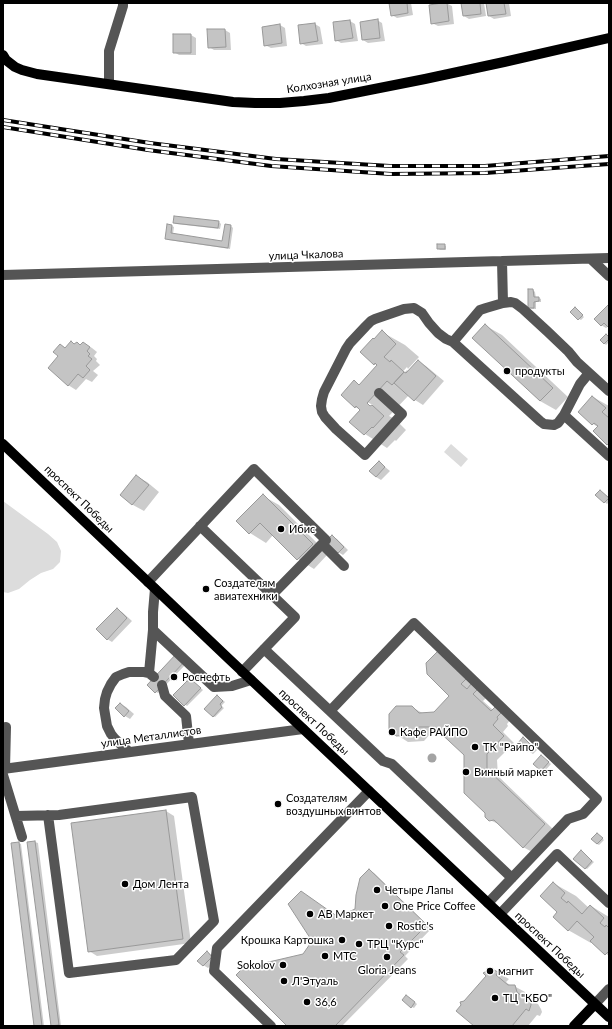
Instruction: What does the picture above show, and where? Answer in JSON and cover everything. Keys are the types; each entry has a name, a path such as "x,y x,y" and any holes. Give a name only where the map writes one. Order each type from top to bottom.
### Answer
{"main road":[{"name":"Колхозная улица","path":"4,58 14,67 37,74 233,102 274,103 329,98 456,73 609,38"},
{"name":"проспект Победы","path":"3,444 242,672 609,1017"},
{"path":"574,1026 595,1004"}],"street":[{"path":"109,84 109,52 123,3"},
{"name":"улица Чкалова","path":"3,275 609,258"},
{"path":"591,259 609,276"},
{"path":"502,261 503,303"},
{"path":"453,342 480,310 503,303 514,303 523,309 609,391"},
{"path":"379,393 402,414 365,455 330,423 322,412 321,406 324,392 350,343 371,321 409,308 418,310 422,313 428,324 446,339 453,342 544,424 554,425 558,423 564,415 580,384 589,373"},
{"path":"564,415 609,456"},
{"path":"129,752 115,739 107,726 105,718 105,699 111,684 116,677 129,672 151,675 153,630 152,586 200,526 254,469 326,540 272,595"},
{"path":"200,526 295,617 242,672"},
{"path":"322,544 344,566"},
{"path":"330,711 414,623 597,799 583,814 568,819 488,903"},
{"path":"153,630 214,687 232,686 251,680"},
{"path":"264,649 383,761 392,764 512,878"},
{"path":"162,685 165,696 186,716 189,744"},
{"path":"6,727 4,771 22,837"},
{"name":"улица Металлистов","path":"4,771 129,752 303,729"},
{"path":"271,1026 214,971 217,948 369,791"},
{"path":"16,816 67,814 192,797 214,921 176,960 69,973 48,815"},
{"path":"500,914 557,854 609,903"},
{"path":"595,1004 609,989"}],"shaded area":[{"path":"451,444 468,459 461,467 444,452"},
{"path":"3,501 48,534 57,542 61,551 60,562 53,569 41,573 19,589 8,593 3,592"},
{"path":"432,753 437,758 432,763 427,758"}],"building":[{"path":"389,3 407,3 408,13 391,16"},
{"path":"447,3 449,21 431,24 429,5"},
{"path":"461,3 480,3 481,14 463,16"},
{"path":"486,3 504,3 506,14 488,16"},
{"path":"378,19 380,38 362,40 360,22"},
{"path":"350,20 353,38 335,41 333,22"},
{"path":"315,23 318,41 300,44 298,25"},
{"path":"280,24 282,43 264,46 262,27"},
{"path":"207,29 225,29 226,47 208,48"},
{"path":"173,34 191,34 191,53 173,53"},
{"path":"174,216 219,221 218,228 173,223"},
{"path":"167,224 172,225 171,233 222,241 225,224 231,225 228,248 165,239"},
{"path":"437,244 445,244 445,249 437,249"},
{"path":"528,289 533,289 534,297 539,297 539,301 534,302 534,308 528,308"},
{"path":"609,304 609,328 604,323 601,326 594,319"},
{"path":"575,307 583,315 578,320 570,312"},
{"path":"485,324 553,388 540,401 472,338"},
{"path":"382,330 396,344 384,357 390,362 391,360 404,372 392,385 387,381 367,403 370,406 372,405 384,416 364,435 349,422 360,410 356,406 355,408 341,395 354,380 359,385 377,365 375,363 374,365 360,352"},
{"path":"606,334 609,339 604,344 600,340"},
{"path":"71,341 74,344 77,342 80,345 83,342 90,347 87,351 90,354 88,356 92,359 86,366 90,370 83,378 78,374 68,386 48,368 58,356 53,352 60,344 65,348"},
{"path":"418,360 436,376 414,401 394,383"},
{"path":"592,396 606,408 602,412 609,418 609,443 607,445 593,431 598,426 594,423 592,425 578,412"},
{"path":"379,461 385,467 376,477 369,471"},
{"path":"136,475 149,485 132,505 120,495"},
{"path":"600,490 609,498 604,503 595,495"},
{"name":"Ибис","path":"263,494 313,544 297,560 260,523 249,534 236,521"},
{"path":"332,535 344,547 338,553 326,541"},
{"path":"117,608 127,618 107,640 96,629"},
{"name":"ТК \"Райпо\"","path":"438,651 467,678 461,684 467,689 471,684 477,690 473,694 491,711 495,707 501,713 493,725 504,736 487,754 487,769 545,824 523,848 494,820 489,821 485,817 485,813 464,793 464,755 434,727 419,727 413,735 396,736 389,729 389,714 396,706 412,706 419,713 434,712 449,696 427,674 426,663"},
{"path":"178,652 186,660 155,693 147,685"},
{"path":"187,681 193,681 201,688 184,706 173,695"},
{"path":"217,695 223,701 220,704 222,707 213,717 204,709"},
{"path":"120,703 129,711 124,717 115,708"},
{"path":"523,737 533,747 527,752 518,743"},
{"path":"541,755 549,762 541,771 533,764"},
{"path":"166,810 183,939 88,952 71,823"},
{"path":"597,833 603,838 597,844 591,839"},
{"path":"35,841 59,1025 51,1026 27,842"},
{"path":"19,842 42,1026 34,1026 11,843"},
{"path":"581,850 592,861 585,869 573,859"},
{"name":"ТРЦ \"Курс\"","path":"369,869 427,925 400,952 404,955 335,1026 287,1026 236,975 243,968 303,954 312,941 288,904 301,891 338,917 355,909 356,895 360,878"},
{"path":"553,882 565,893 561,898 567,903 568,901 582,914 590,905 604,918 600,923 609,928 609,951 605,955 590,941 594,937 577,921 568,931 553,917 557,912 540,896"},
{"path":"207,951 212,957 203,966 197,961"},
{"name":"ТЦ \"КБО\"","path":"492,969 498,972 496,975 508,985 515,985 517,992 525,999 527,997 531,1002 529,1011 526,1009 512,1026 474,1026 456,1011 461,1005 460,1002 464,1001 486,976 483,973"},
{"path":"406,995 415,1002 411,1008 402,1000"}],"railway":[{"path":"3,120 150,143 276,159 390,166 485,166 609,156"},
{"path":"3,127 148,150 271,166 391,174 485,173 609,164"}],"place":[{"name":"продукты","path":"507,371"},
{"name":"Ибис","path":"281,529"},
{"name":"Создателям авиатехники","path":"206,589"},
{"name":"Роснефть","path":"174,677"},
{"name":"Кафе РАЙПО","path":"392,732"},
{"name":"ТК \"Райпо\"","path":"475,747"},
{"name":"Винный маркет","path":"466,772"},
{"name":"Создателям воздушных винтов","path":"278,804"},
{"name":"Дом Лента","path":"125,884"},
{"name":"Четыре Лапы","path":"377,890"},
{"name":"One Price Coffee","path":"385,906"},
{"name":"АВ Маркет","path":"310,914"},
{"name":"Rostic's","path":"389,926"},
{"name":"Крошка Картошка","path":"342,940"},
{"name":"ТРЦ \"Курс\"","path":"359,944"},
{"name":"МТС","path":"325,956"},
{"name":"Gloria Jeans","path":"387,957"},
{"name":"Sokolov","path":"283,965"},
{"name":"магнит","path":"490,971"},
{"name":"Л'Этуаль","path":"284,981"},
{"name":"ТЦ \"КБО\"","path":"495,998"},
{"name":"36,6","path":"307,1002"}]}
